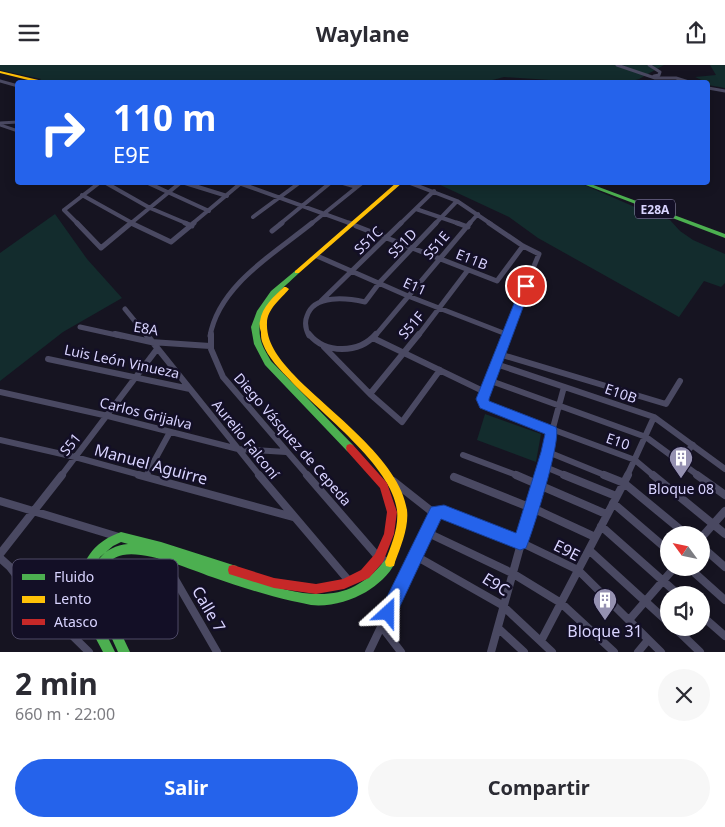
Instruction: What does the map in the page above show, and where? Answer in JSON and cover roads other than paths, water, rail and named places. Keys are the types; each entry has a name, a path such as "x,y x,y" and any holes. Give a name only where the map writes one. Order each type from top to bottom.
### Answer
{"main road":[{"path":"2,77 15,80"},
{"path":"92,559 96,553 109,542 121,537 272,591 315,599 338,598 358,591 377,577 390,563 399,536 402,509 390,478 368,453 276,361 267,350 262,328 264,316 270,305 397,185"},
{"path":"354,225 402,185"},
{"name":"E28A","path":"590,185 725,236"},
{"name":"E28A","path":"602,185 725,231"},
{"path":"105,559 112,553 126,549 161,551 274,583 316,589 349,581 365,574 379,558 389,534 392,512 384,486 359,457 268,363 254,339 258,315 264,303 319,257"},
{"path":"103,639 109,652"},
{"path":"118,639 124,652"}],"street":[{"path":"617,65 652,77 682,80"},
{"path":"649,65 660,72 659,75 652,77"},
{"path":"0,83 2,77"},
{"path":"710,88 725,91"},
{"path":"0,124 15,122"},
{"path":"0,124 15,130"},
{"path":"96,185 64,210 101,248 105,247 178,185"},
{"path":"110,185 150,207 192,226"},
{"path":"152,185 209,211"},
{"path":"192,185 227,195"},
{"path":"82,195 131,223 171,242 238,185"},
{"name":"E11B","path":"245,185 280,196 302,206 414,247 497,281 523,245"},
{"path":"253,217 296,185"},
{"path":"272,231 328,185"},
{"path":"350,185 357,187"},
{"path":"210,346 216,316 224,299 238,283 360,185"},
{"path":"324,347 337,350 351,349 363,345 373,338 485,392 506,334 539,254 457,201 416,185"},
{"name":"S51C","path":"316,305 434,191"},
{"name":"S51D","path":"316,305 340,297 353,298 365,302 380,282 457,201"},
{"path":"416,209 468,227"},
{"name":"S51E","path":"373,338 478,214"},
{"name":"E11","path":"319,257 353,270 408,296 506,334"},
{"name":"S51F","path":"370,394 440,309 468,270"},
{"path":"316,305 309,313 306,322 307,331 312,339 324,347 370,394 402,422 440,370"},
{"name":"Aurelio Falconí","path":"125,309 293,517 349,581"},
{"name":"E8A","path":"80,327 151,341 210,346"},
{"name":"Diego Vásquez de Cepeda","path":"210,346 223,377 379,558"},
{"name":"S51","path":"0,556 157,349"},
{"path":"499,355 666,404 680,381"},
{"name":"Luis León Vinueza","path":"48,359 190,389"},
{"name":"E10B","path":"496,364 654,417 725,469"},
{"path":"490,381 646,437 680,460 725,495"},
{"path":"491,652 502,605 548,452 564,387"},
{"name":"Carlos Grijalva","path":"0,392 108,416 238,449 286,452"},
{"name":"E10","path":"485,392 482,399 484,405 635,460 725,534"},
{"path":"541,641 606,514 624,483 654,417"},
{"path":"146,477 170,432"},
{"name":"Manuel Aguirre","path":"0,440 75,457 293,517"},
{"path":"680,460 693,445"},
{"path":"548,452 624,483 677,526"},
{"path":"463,455 538,483 606,514"},
{"path":"543,466 615,500 660,542"},
{"path":"454,477 531,507 594,537"},
{"name":"E9E","path":"390,478 436,513 444,512 520,542 578,570 661,652"},
{"path":"0,501 121,537"},
{"path":"710,528 725,511"},
{"path":"369,652 414,555 436,513"},
{"path":"601,526 669,586"},
{"path":"426,532 512,573 561,603 614,652"},
{"path":"589,550 660,615"},
{"name":"Calle 7","path":"161,551 165,559"},
{"path":"710,554 725,567"},
{"name":"E9C","path":"414,555 502,605 552,652"},
{"path":"0,556 12,570"},
{"path":"379,558 390,563"},
{"path":"629,620 667,576"},
{"path":"698,576 725,599"},
{"name":"Calle 7","path":"178,582 217,652"},
{"path":"710,623 725,636"},
{"path":"382,627 401,652"},
{"path":"498,627 524,652"},
{"path":"683,636 700,652"},
{"path":"76,639 89,652"},
{"path":"638,652 648,640"}],"place":[{"name":"Bloque 08","path":"681,479"},
{"name":"Bloque 31","path":"605,621"}]}
